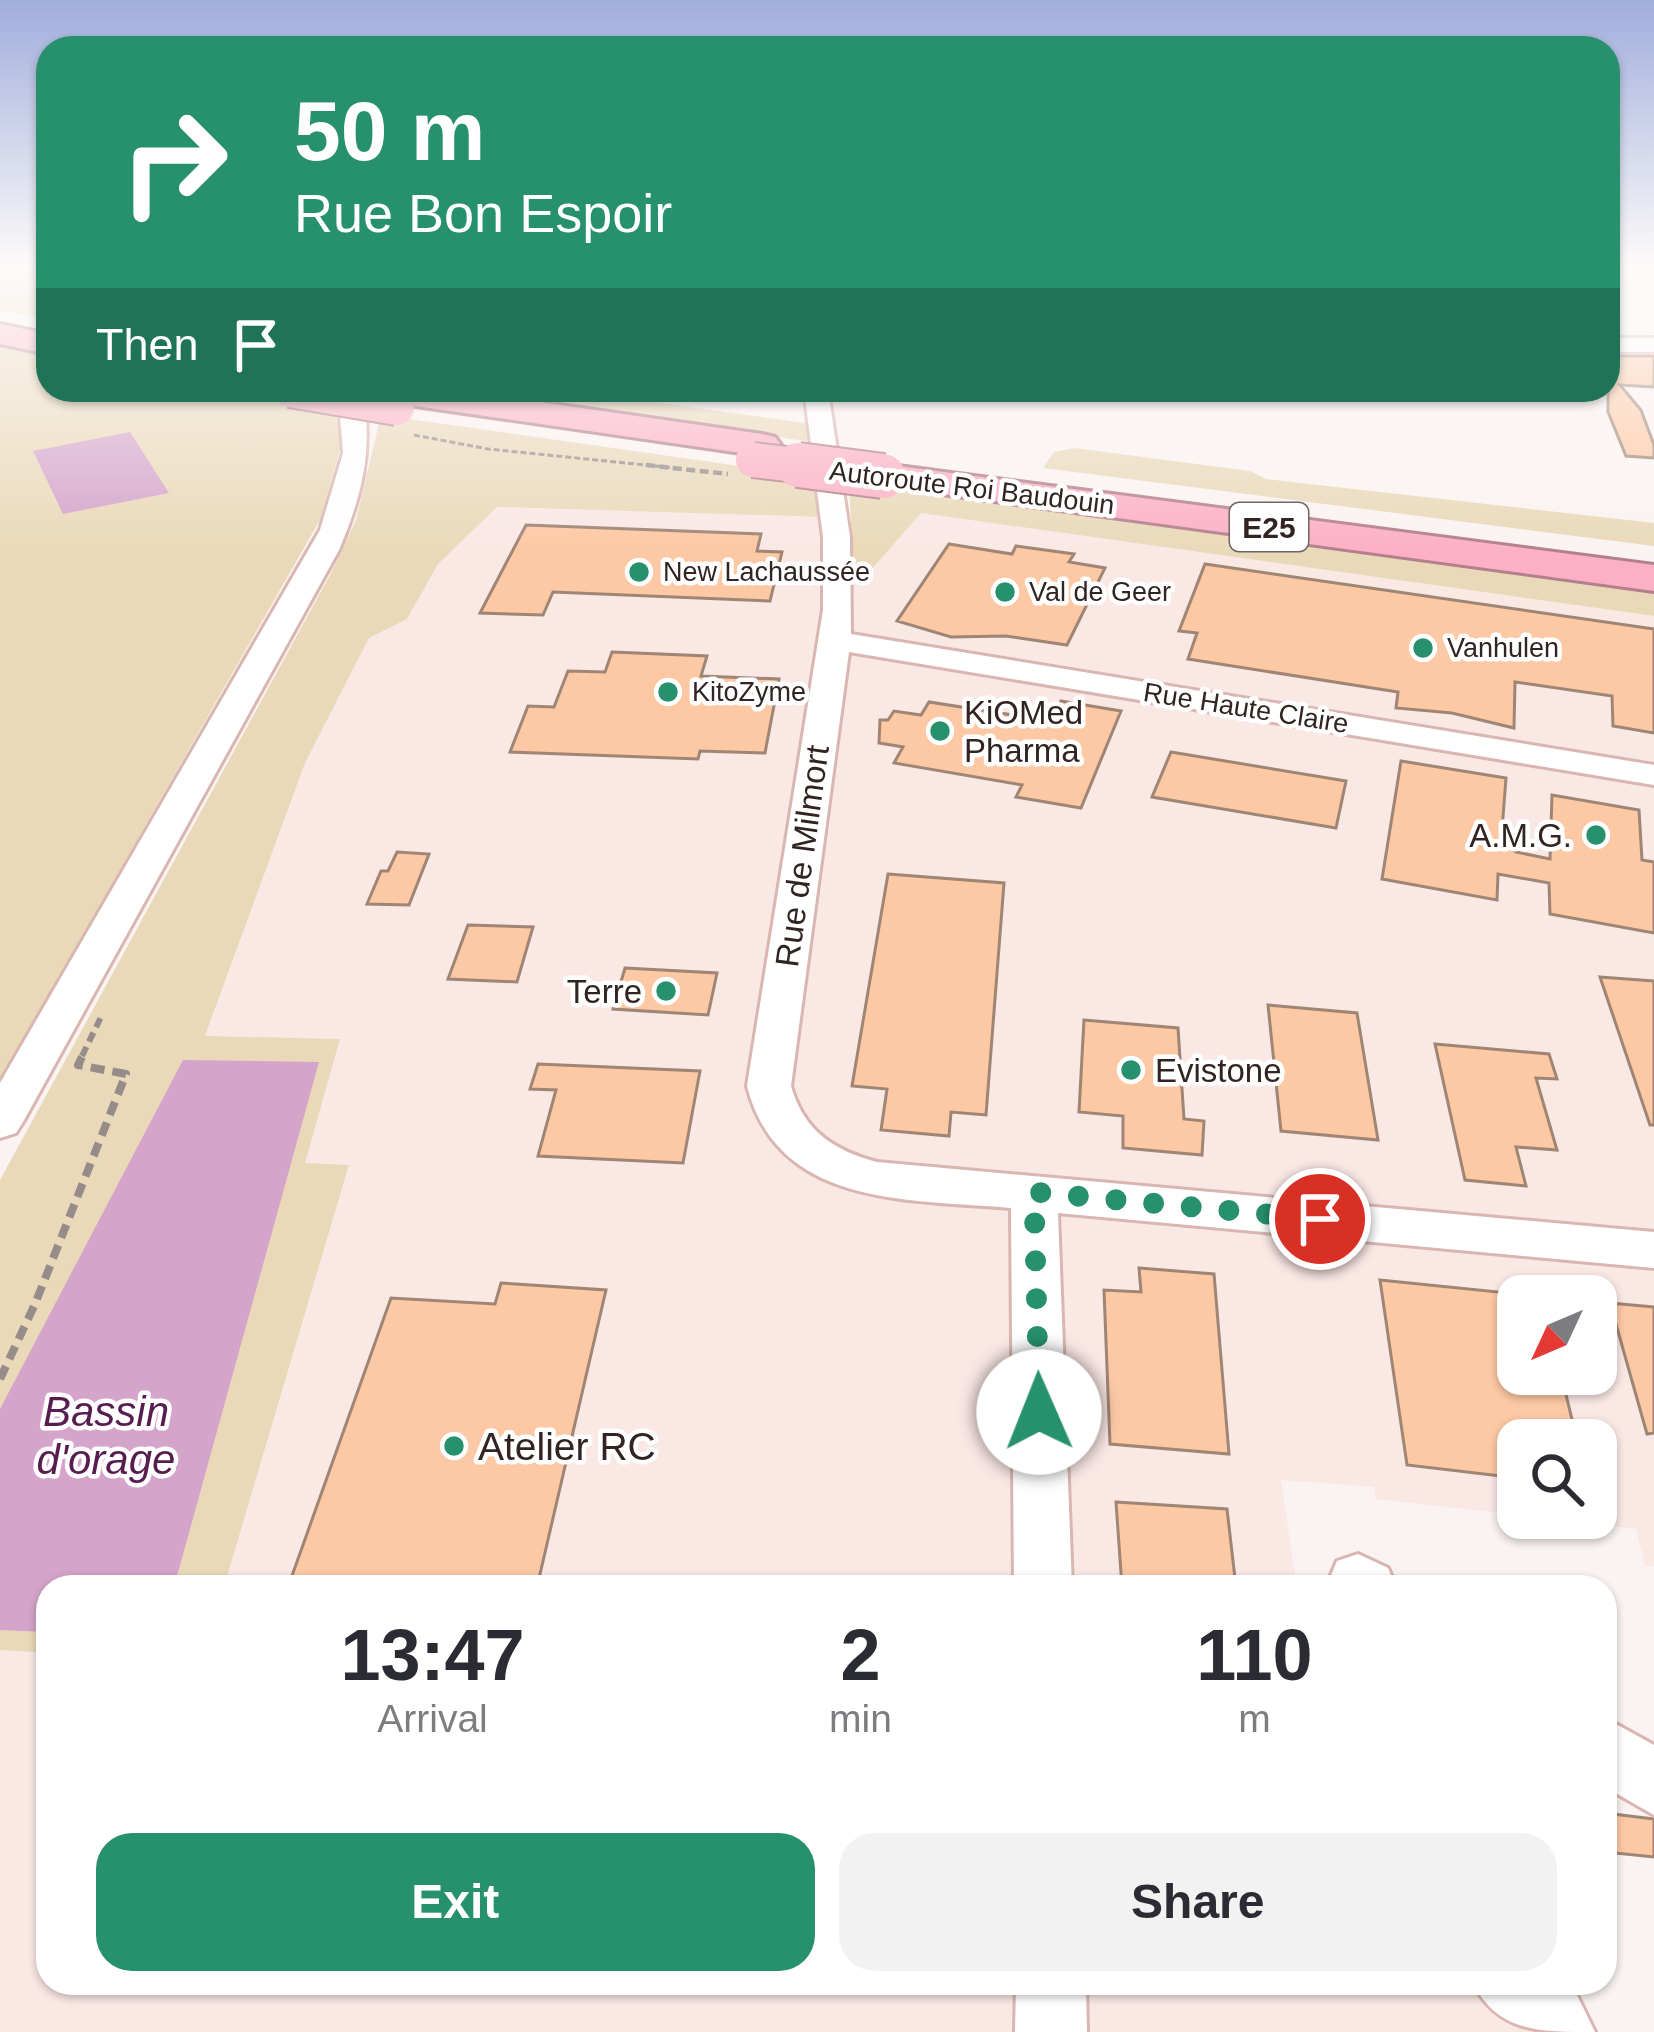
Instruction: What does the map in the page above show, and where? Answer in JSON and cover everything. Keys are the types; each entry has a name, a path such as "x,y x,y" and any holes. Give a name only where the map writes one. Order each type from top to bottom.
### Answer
{"highway":[{"name":"Autoroute Roi Baudouin","path":"393,406 752,460 885,468 1654,559"},
{"name":"Autoroute Roi Baudouin","path":"885,468 1654,578"}],"street":[{"path":"0,1122 344,508 359,442 352,402"},
{"name":"Rue de Milmort","path":"818,402 839,542 838,640 827,683 769,1087 775,1118 820,1160 878,1179 1034,1192"},
{"name":"Rue Haute Claire","path":"838,640 1654,775"},
{"path":"1042,1575 1034,1192 1654,1250"},
{"path":"1617,1757 1654,1783"},
{"path":"1051,1995 1051,2032"},
{"path":"1524,1995 1550,2015 1559,2032"}],"path":[{"path":"393,406 488,449 752,460"},
{"path":"0,1379 59,1254 98,1137 126,1075 78,1065 107,1004 78,984"}],"shaded area":[{"path":"0,363 36,363 36,402 302,402 343,409 343,439 320,520 0,1080"},
{"path":"522,402 653,402 812,424 813,442"},
{"path":"381,415 824,478 824,517 497,507 438,564 407,619 369,638 305,763 205,1036 340,1039 305,1163 349,1165 228,1575 36,1575 36,1652 0,1650 0,1180 356,520"},
{"path":"1074,448 1250,471 1266,479 1654,523 1654,546 1043,468 1054,452"},
{"path":"849,482 1654,589 1654,616 921,513 871,570 853,568"},
{"path":"497,507 829,517 835,566 871,570 921,513 1654,616 1654,1566 1645,1566 1636,1529 1617,1527 1617,1419 1497,1419 1497,1513 1376,1499 1374,1487 1281,1480 1295,1575 228,1575 349,1166 304,1164 205,1037 305,763 369,638 407,619 438,564"},
{"path":"0,1650 36,1652 36,1995 1572,1995 1586,2032 0,2032"}],"water":[{"path":"130,432 169,493 63,514 33,451"},
{"name":"Bassin d'orage","path":"183,1060 319,1062 177,1575 36,1575 36,1632 0,1630 0,1409"}],"building":[{"path":"1620,363 1654,363 1654,387 1620,385"},
{"path":"1620,385 1641,410 1654,458 1626,456 1608,402 1620,402"},
{"name":"New Lachaussée","path":"526,525 761,534 757,551 782,552 770,601 553,592 543,615 480,613"},
{"name":"Val de Geer","path":"949,544 1012,554 1016,546 1074,554 1069,562 1105,568 1067,645 1006,636 951,637 897,621"},
{"name":"Vanhulen","path":"1205,564 1654,629 1654,733 1613,726 1612,696 1515,682 1514,728 1452,713 1396,708 1398,692 1188,659 1197,633 1179,631"},
{"name":"KitoZyme","path":"612,652 707,656 701,676 779,679 765,753 700,751 698,759 510,752 528,706 554,707 568,671 605,672"},
{"path":"1061,701 1121,711 1081,808 1016,797 1022,785 894,763 903,747 879,743 880,720 888,720 894,711 921,715 929,702 1051,721"},
{"path":"1171,752 1346,781 1336,828 1152,797"},
{"path":"1401,761 1506,778 1501,843 1516,852 1550,859 1552,795 1639,810 1642,860 1654,862 1654,933 1550,914 1549,883 1498,874 1497,900 1382,879"},
{"path":"397,852 429,854 409,905 367,904 381,871 388,871"},
{"path":"888,874 1004,883 986,1115 951,1112 949,1136 881,1130 887,1089 852,1086"},
{"path":"468,925 533,927 517,982 448,979"},
{"name":"Terre","path":"625,968 717,973 708,1015 613,1009"},
{"path":"1600,977 1654,981 1654,1125 1650,1125"},
{"path":"1268,1005 1357,1013 1378,1140 1281,1131"},
{"name":"Evistone","path":"1084,1020 1178,1028 1184,1119 1204,1121 1202,1155 1123,1148 1123,1116 1079,1112"},
{"path":"1435,1044 1549,1054 1557,1079 1536,1078 1557,1150 1516,1147 1526,1186 1465,1180"},
{"path":"538,1064 700,1071 683,1163 538,1156 556,1090 530,1089"},
{"path":"1139,1268 1214,1274 1229,1454 1110,1444 1104,1290 1141,1292"},
{"path":"1380,1280 1497,1292 1497,1395 1566,1395 1572,1419 1497,1419 1497,1476 1407,1465"},
{"name":"Atelier RC","path":"501,1283 606,1290 540,1575 292,1575 391,1298 495,1304"},
{"path":"1617,1304 1654,1307 1654,1433 1647,1434 1617,1328"},
{"path":"1116,1502 1227,1509 1235,1575 1121,1575"},
{"path":"1617,1814 1654,1819 1654,1857 1617,1853"}],"place":[{"name":"New Lachaussée","path":"639,572"},
{"name":"Val de Geer","path":"1005,592"},
{"name":"Vanhulen","path":"1423,648"},
{"name":"KitoZyme","path":"668,692"},
{"name":"KiOMed Pharma","path":"940,731"},
{"name":"A.M.G.","path":"1596,835"},
{"name":"Terre","path":"666,991"},
{"name":"Evistone","path":"1131,1070"},
{"name":"Atelier RC","path":"454,1446"}],"route":[{"path":"1039,1412 1034,1192 1320,1219"}]}
